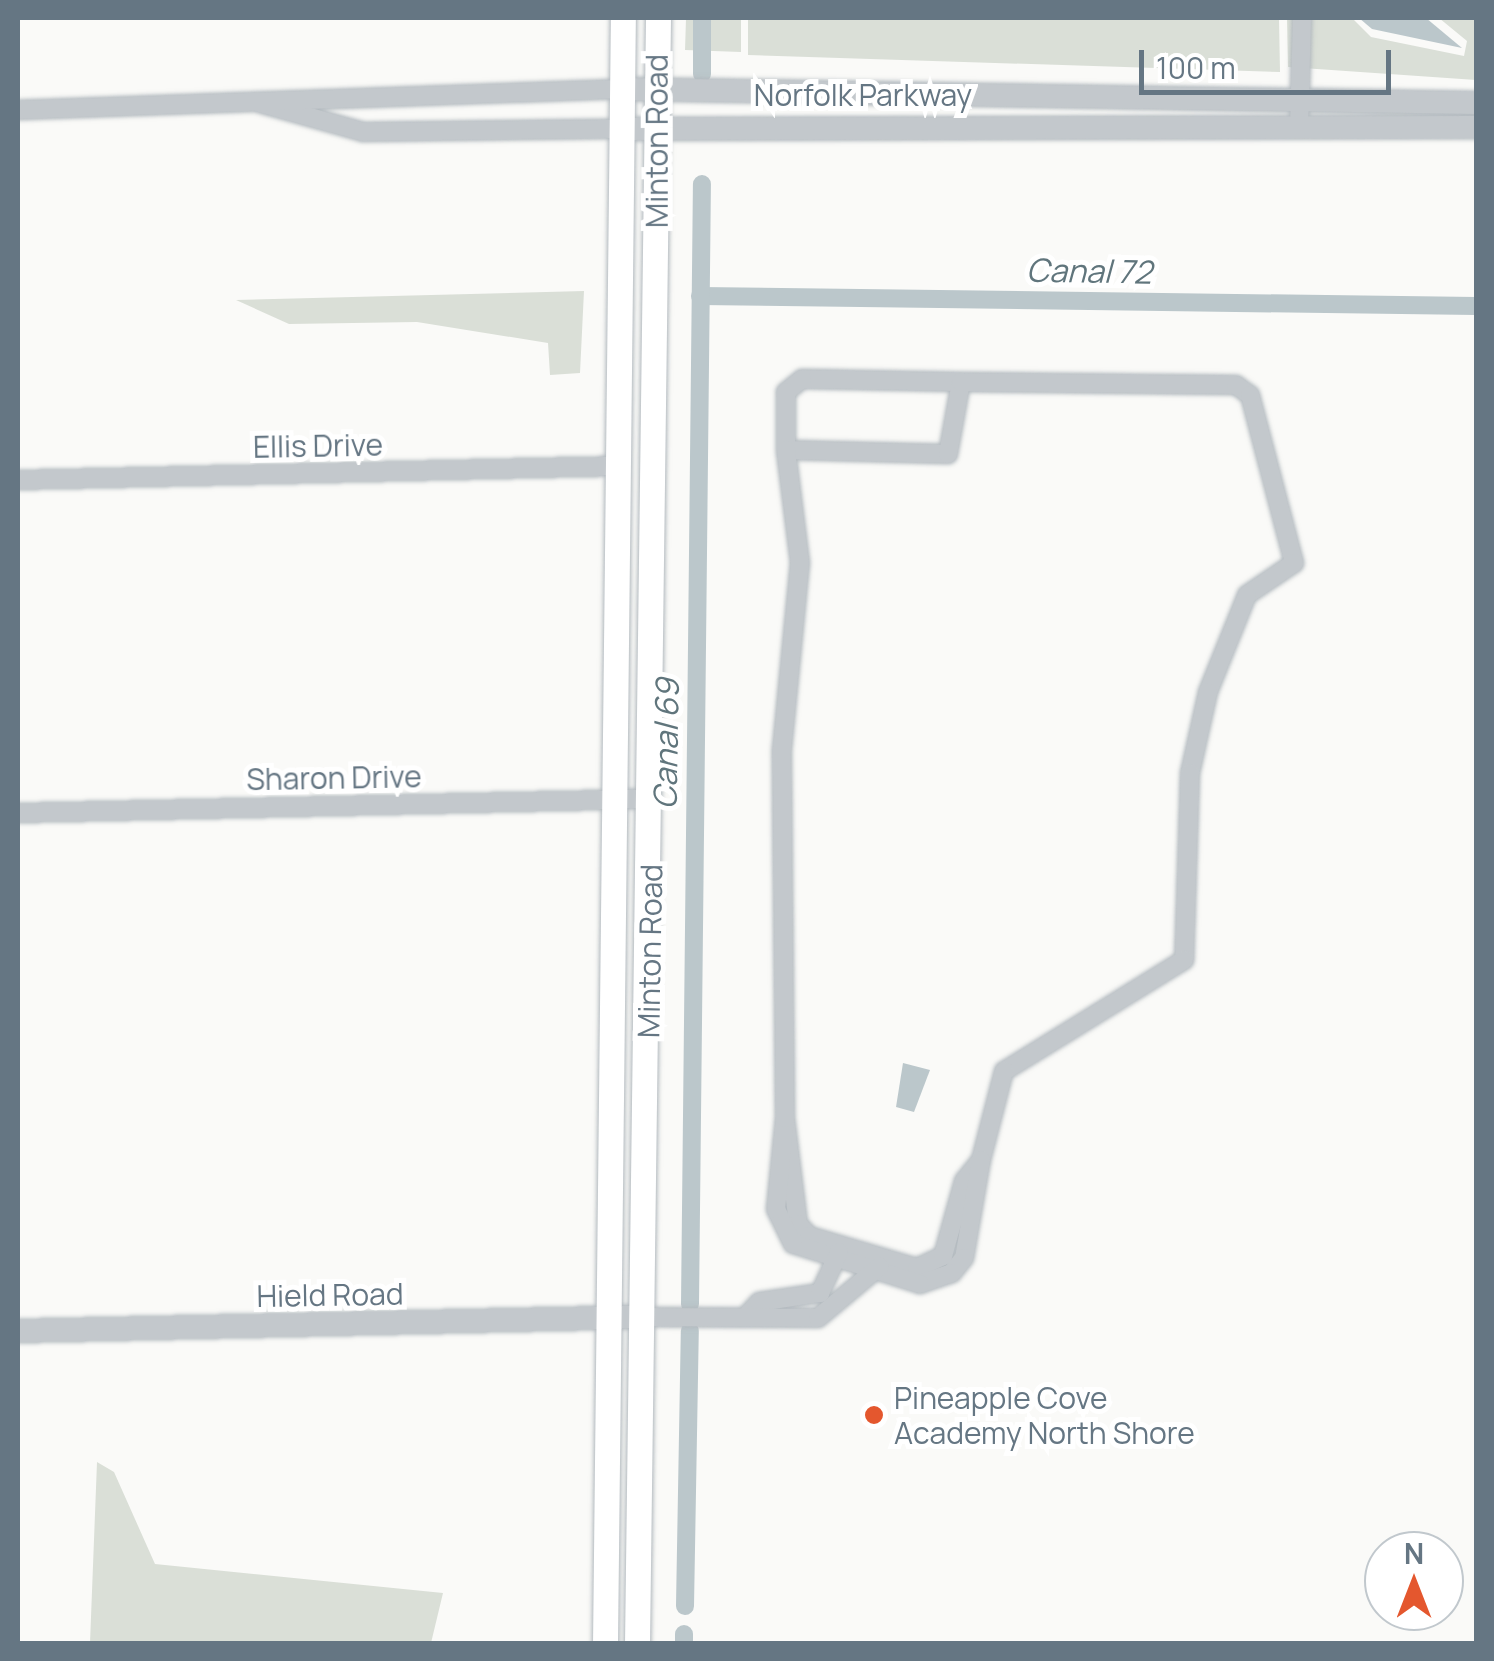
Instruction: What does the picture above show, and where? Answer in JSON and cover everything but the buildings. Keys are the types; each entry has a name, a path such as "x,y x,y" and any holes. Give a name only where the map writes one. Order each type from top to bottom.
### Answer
{"main road":[{"name":"Minton Road","path":"605,1644 618,800 623,18"},
{"name":"Minton Road","path":"637,1632 652,799 658,18"},
{"path":"608,1498 620,1584 637,1632"}],"street":[{"path":"1300,126 1302,18"},
{"name":"Norfolk Parkway","path":"18,110 622,89 1476,103"},
{"name":"Norfolk Parkway","path":"254,101 363,132 1476,127"},
{"path":"802,379 1236,384 1250,395 1294,563 1246,595 1208,692 1190,774 1184,960 1004,1071 952,1273 920,1284 872,1274 798,1224 785,1161 782,748 800,563 786,450 786,392 802,379"},
{"path":"786,450 948,454 961,382"},
{"name":"Ellis Drive","path":"18,480 619,466"},
{"name":"Sharon Drive","path":"18,813 652,799"},
{"path":"838,1254 934,1265 968,1204"},
{"path":"748,1314 760,1302 812,1298 838,1254"},
{"path":"645,1318 748,1314 818,1318 886,1259"},
{"name":"Hield Road","path":"18,1332 645,1318"}],"shaded area":[{"path":"686,18 741,18 741,52 685,50"},
{"path":"748,18 1279,18 1280,72 748,55"},
{"path":"1287,18 1352,18 1371,37 1464,56 1467,41 1439,18 1476,18 1476,80 1288,67"},
{"path":"1359,18 1426,18 1462,48 1372,29"},
{"path":"584,291 580,373 550,375 548,343 417,322 289,324 236,300"},
{"path":"903,1063 930,1070 914,1112 896,1107"},
{"path":"97,1462 114,1472 155,1564 443,1593 431,1643 90,1643"}],"waterway":[{"name":"Canal 69","path":"702,18 702,74"},
{"name":"Canal 69","path":"690,1304 702,184"},
{"name":"Canal 72","path":"700,296 1476,306"},
{"name":"Canal 69","path":"685,1606 690,1331"},
{"name":"Canal 69","path":"684,1634 684,1644"}],"place":[{"name":"Pineapple Cove Academy North Shore","path":"874,1415"}]}
